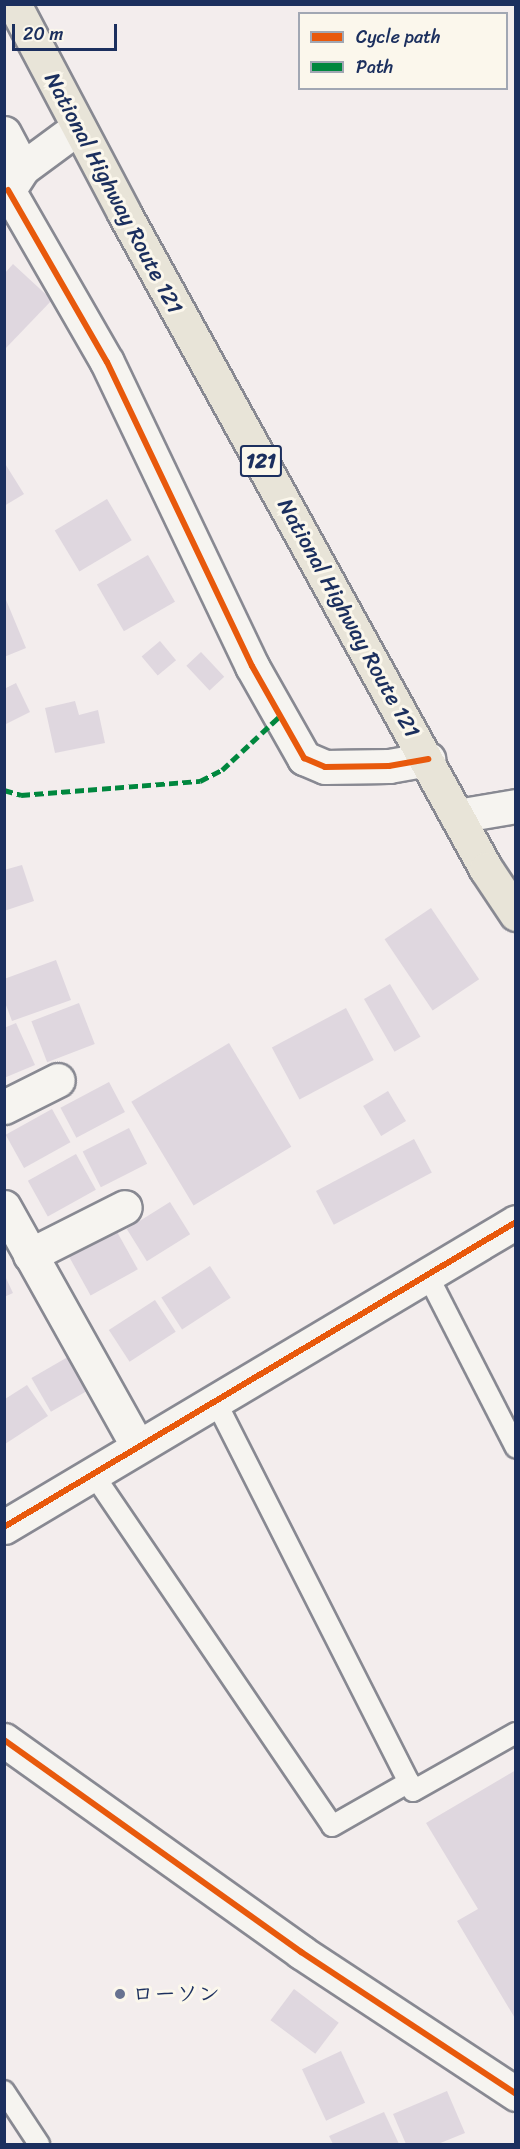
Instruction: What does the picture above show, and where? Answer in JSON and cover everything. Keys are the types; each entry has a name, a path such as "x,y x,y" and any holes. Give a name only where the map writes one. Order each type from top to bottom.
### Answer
{"highway":[{"name":"National Highway Route 121","path":"14,4 77,128 428,759 457,816 516,914"}],"street":[{"path":"12,185 77,128"},
{"path":"4,133 12,185 107,362 252,666 304,758 325,767 389,766 428,759"},
{"path":"457,816 516,806"},
{"path":"4,1107 58,1080"},
{"path":"4,1207 137,1445"},
{"path":"30,1255 125,1207"},
{"path":"4,1527 137,1445 516,1222"},
{"path":"4,1740 301,1952 516,2094"}],"lane":[{"path":"427,1274 516,1448"},
{"path":"215,1400 413,1791 516,1733"},
{"path":"100,1484 332,1826 409,1782"},
{"path":"4,2091 39,2145"}],"building":[{"path":"13,264 52,300 5,349 5,273"},
{"path":"4,462 24,494 4,506"},
{"path":"107,499 132,540 79,572 55,530"},
{"path":"148,555 175,602 124,631 97,584"},
{"path":"4,595 26,648 4,657"},
{"path":"160,641 176,660 158,676 142,656"},
{"path":"201,652 224,677 210,691 186,666"},
{"path":"16,683 30,712 4,725 4,689"},
{"path":"75,701 79,715 98,710 105,743 55,753 45,708"},
{"path":"22,865 34,901 4,911 4,870"},
{"path":"431,908 479,979 433,1011 385,939"},
{"path":"56,960 71,1000 12,1021 4,1000 4,979"},
{"path":"390,984 420,1037 395,1052 364,999"},
{"path":"79,1003 95,1044 47,1062 31,1021"},
{"path":"346,1008 374,1060 300,1100 272,1047"},
{"path":"16,1023 35,1065 4,1078 4,1028"},
{"path":"229,1043 291,1147 194,1205 131,1102"},
{"path":"109,1082 125,1112 76,1138 60,1108"},
{"path":"388,1091 406,1121 381,1136 363,1106"},
{"path":"52,1109 70,1142 24,1168 6,1135"},
{"path":"129,1128 147,1164 101,1187 83,1152"},
{"path":"414,1139 432,1173 334,1225 316,1191"},
{"path":"76,1154 96,1190 48,1217 28,1181"},
{"path":"170,1202 190,1234 147,1261 127,1229"},
{"path":"116,1230 138,1269 91,1296 69,1256"},
{"path":"210,1266 231,1298 182,1329 161,1298"},
{"path":"4,1274 13,1293 4,1297"},
{"path":"155,1300 176,1332 130,1362 109,1330"},
{"path":"73,1354 92,1388 51,1412 31,1378"},
{"path":"27,1385 48,1416 5,1444 5,1399"},
{"path":"516,1770 516,2020 457,1921 478,1909 426,1823"},
{"path":"294,1989 339,2023 315,2054 271,2020"},
{"path":"341,2051 365,2103 326,2121 302,2069"},
{"path":"447,2091 465,2133 438,2144 406,2144 393,2114"},
{"path":"384,2112 399,2144 333,2144 329,2136"}],"marked path":[{"path":"4,790 21,795 200,781 222,770 281,715"}],"cycle path":[{"path":"8,190 107,362 252,666 304,758 325,767 389,766 428,759"},
{"path":"4,1527 516,1222"},
{"path":"4,1740 301,1952 516,2094"}],"place":[{"name":"ローソン","path":"120,1994"}]}
